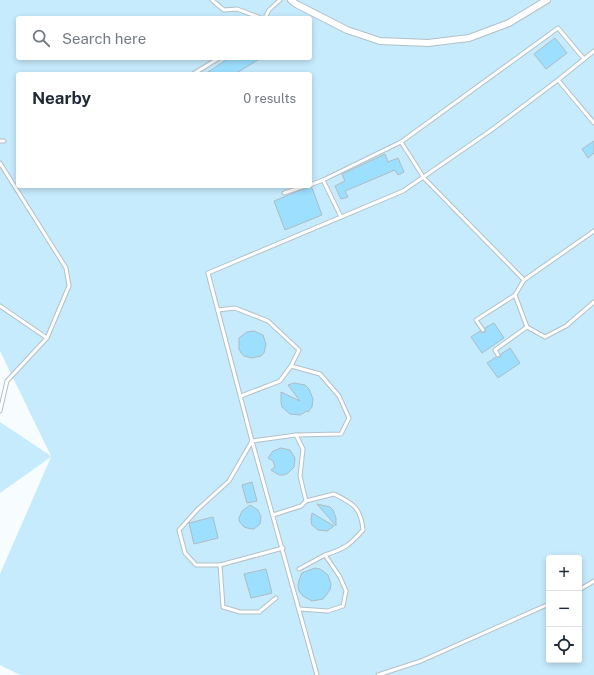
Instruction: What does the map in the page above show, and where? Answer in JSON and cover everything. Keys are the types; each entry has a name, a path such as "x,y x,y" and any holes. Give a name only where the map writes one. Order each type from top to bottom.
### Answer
{"street":[{"path":"291,0 347,30 380,41 428,43 469,38 509,23 548,0"}],"lane":[{"path":"212,0 224,10 237,9 256,16"},
{"path":"266,16 269,10 280,0"},
{"path":"312,183 323,180 400,142 558,28 584,59"},
{"path":"317,675 283,548 252,441 208,273 403,191 424,178 558,80 594,51"},
{"path":"196,72 215,60"},
{"path":"558,80 594,123"},
{"path":"400,142 424,178 524,280"},
{"path":"0,163 66,268 69,286 47,338 7,381 0,411"},
{"path":"323,180 341,217"},
{"path":"284,193 299,188"},
{"path":"483,330 476,320 515,295 524,280 594,232"},
{"path":"515,295 527,327 546,337 566,326 594,302"},
{"path":"0,306 47,338"},
{"path":"218,310 235,308 268,321 299,350 291,366 280,381 241,396"},
{"path":"498,355 495,350 527,327"},
{"path":"252,441 296,435 341,434 349,418 339,396 320,374 291,366"},
{"path":"296,435 303,449 300,476 306,501"},
{"path":"252,441 229,481 198,509 179,530 185,553 196,565 220,565 283,548"},
{"path":"273,515 301,506 306,501 334,494 352,503 362,518 363,530 342,550 325,555 299,569"},
{"path":"299,609 328,611 343,606 346,592 340,577 325,555"},
{"path":"220,565 224,607 240,612 259,612 276,598"},
{"path":"582,588 594,581"},
{"path":"378,675 421,661 546,605"}],"shaded area":[{"path":"0,0 594,0 594,675 20,675 0,665 0,574 51,457 0,493 0,422 51,456 0,351"}],"building":[{"path":"555,38 567,53 546,69 534,54"},
{"path":"226,60 258,60 238,72 208,72"},
{"path":"594,141 594,153 588,158 582,149"},
{"path":"385,154 388,162 398,158 404,172 398,175 395,170 345,191 348,197 341,199 335,186 345,181 342,174"},
{"path":"306,188 312,188 322,215 285,230 274,201"},
{"path":"494,323 504,338 482,353 471,337 480,331 484,333 486,331 485,328"},
{"path":"254,331 263,335 266,344 264,353 261,356 252,358 244,356 241,353 239,349 239,338 247,332"},
{"path":"510,348 520,363 498,378 487,363 496,357 500,357 501,354"},
{"path":"294,383 305,385 309,389 313,399 312,407 308,412 307,411 300,415 290,414 282,407 281,402 281,392 300,401 288,385"},
{"path":"281,448 290,450 295,458 294,467 284,475 279,475 271,470 275,467 273,461 268,458 273,451"},
{"path":"252,482 257,501 247,503 242,485"},
{"path":"317,504 330,507 333,510 336,518 336,526"},
{"path":"250,505 258,510 261,517 260,524 254,529 244,527 239,521 242,511"},
{"path":"312,513 334,526 327,531 318,530 312,525"},
{"path":"213,517 218,538 194,544 189,523"},
{"path":"315,568 320,569 328,575 331,584 330,590 323,599 312,601 303,596 299,591 298,586 302,573"},
{"path":"266,569 272,593 251,598 244,574"}]}
